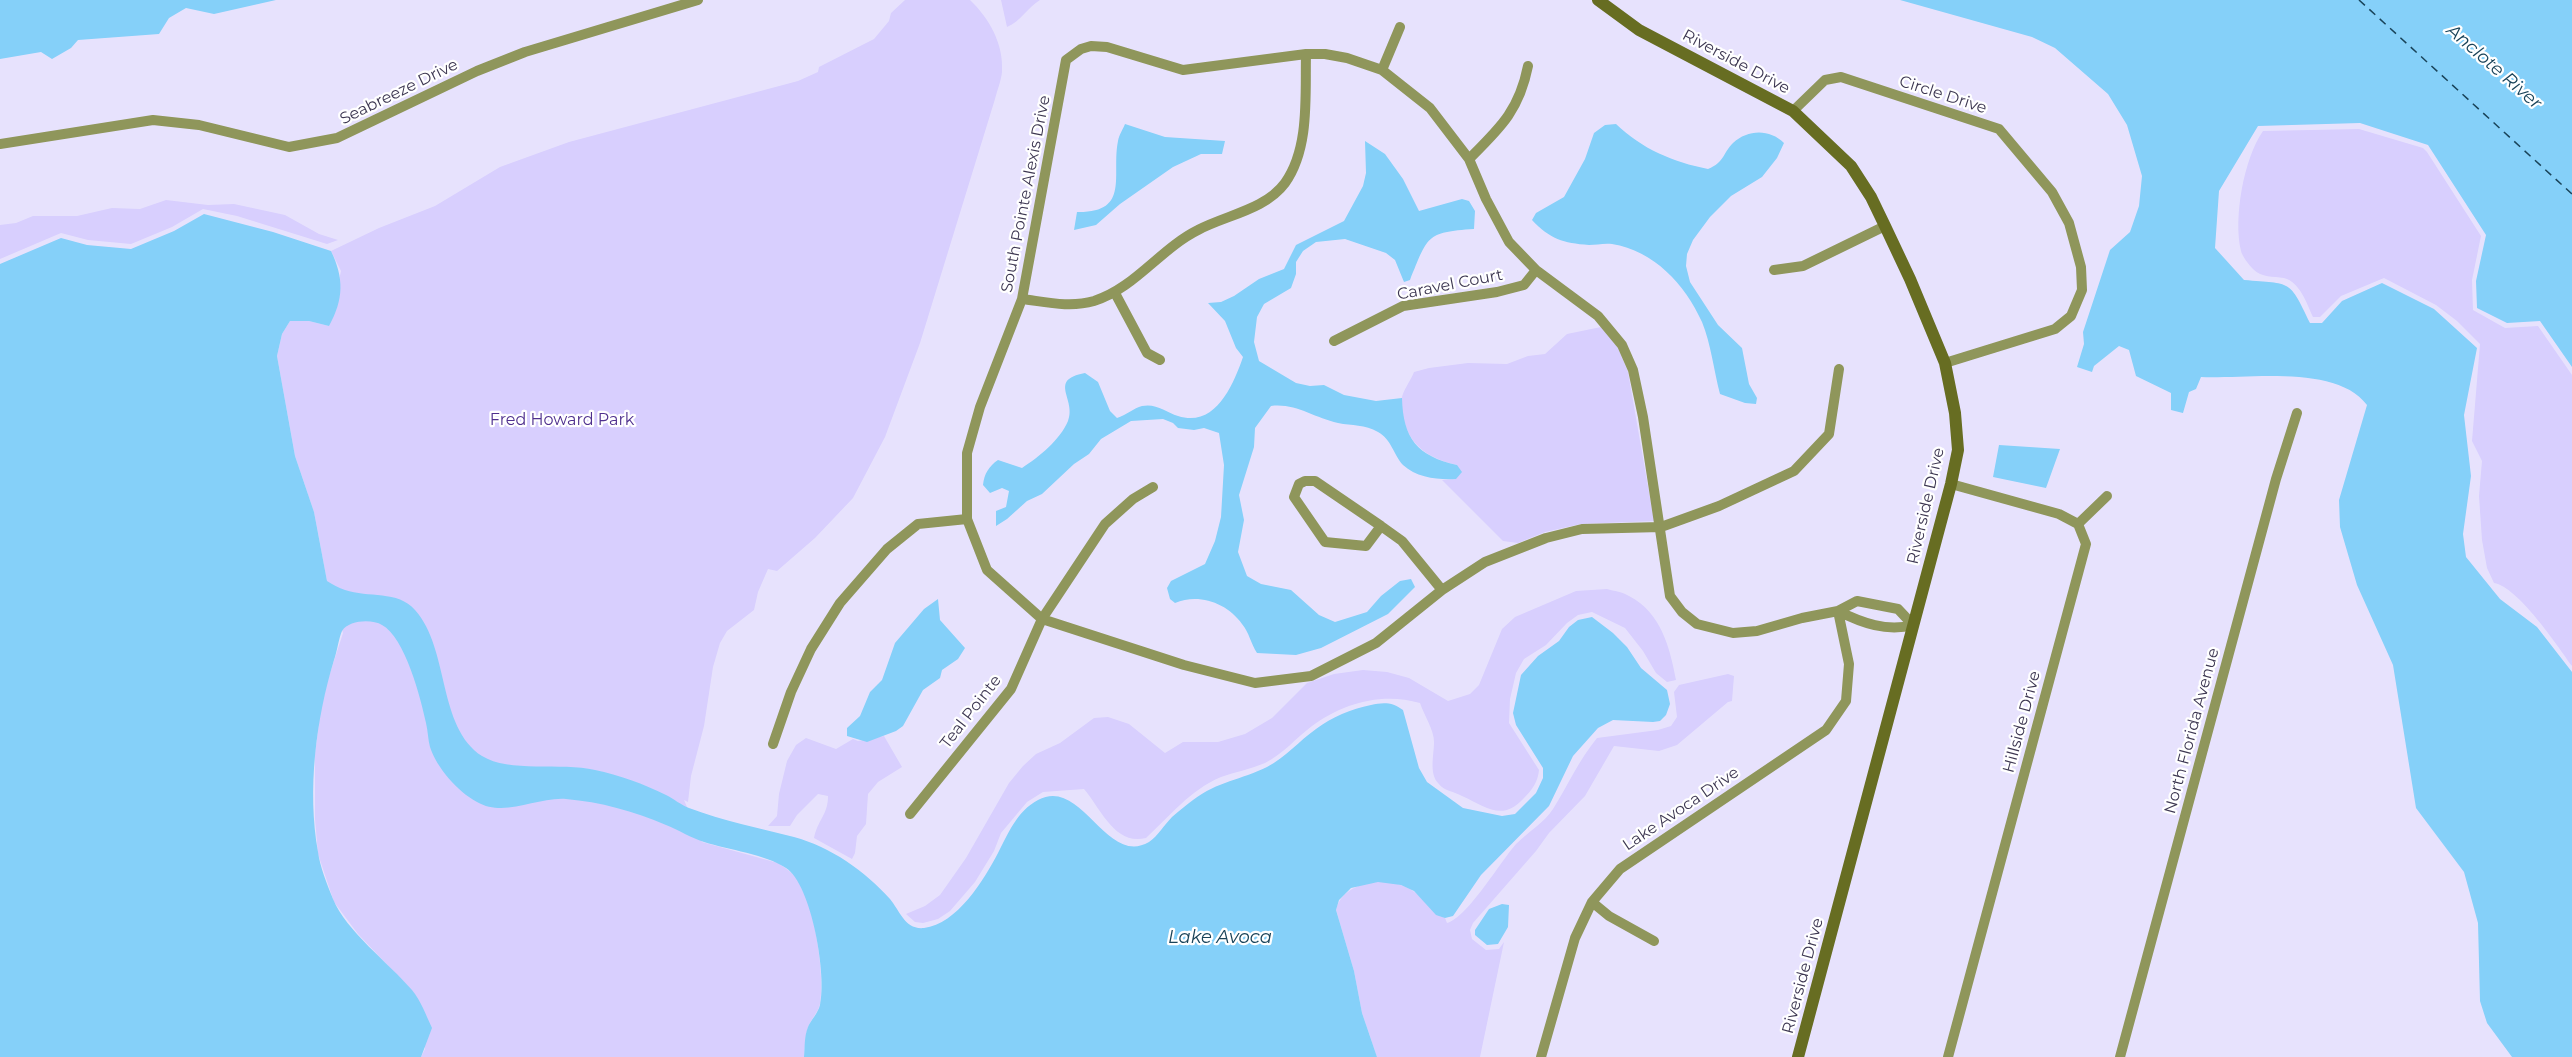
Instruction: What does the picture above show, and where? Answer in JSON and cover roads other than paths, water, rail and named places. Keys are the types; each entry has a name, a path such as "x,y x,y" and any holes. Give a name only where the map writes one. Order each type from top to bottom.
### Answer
{"street":[{"name":"Seabreeze Drive","path":"0,144 153,120 199,124 288,147 337,138 477,71 525,52 698,0"},
{"name":"Riverside Drive","path":"1598,0 1639,30 1793,111 1851,166 1871,196 1910,279 1945,363 1955,413 1958,450 1951,484 1798,1057"},
{"path":"1382,70 1400,27"},
{"name":"South Pointe Alexis Drive","path":"1661,527 1582,529 1546,538 1485,562 1442,590 1376,643 1311,676 1255,683 1184,665 1042,619 987,570 967,519 967,453 980,406 1022,299 1066,60 1091,46 1107,47 1183,70 1306,54 1347,58 1382,70 1430,108 1469,159 1509,242 1536,270 1598,316 1622,345 1634,370 1661,527 1670,596 1682,612 1697,624 1734,633 1757,631 1802,618 1838,611 1857,601 1898,609 1913,625"},
{"path":"1022,299 1072,305 1091,302 1114,293 1141,274 1173,245 1196,230 1262,202 1278,191 1286,181 1297,155 1304,126 1306,54"},
{"path":"1469,159 1506,122 1523,88 1528,66"},
{"name":"Circle Drive","path":"1793,111 1825,80 1841,77 1999,129 2052,192 2069,223 2081,267 2082,290 2075,310 2055,328 1945,363"},
{"path":"1774,270 1803,266 1885,226"},
{"name":"Caravel Court","path":"1334,341 1403,306 1524,285 1536,270"},
{"path":"1114,293 1148,353 1160,360"},
{"path":"1661,527 1719,506 1794,471 1829,434 1839,369"},
{"name":"North Florida Avenue","path":"2120,1057 2273,490 2297,414"},
{"path":"1381,526 1366,546 1325,542 1294,497 1295,490 1305,481 1315,481 1381,526 1402,541 1442,590"},
{"path":"1951,484 2059,514 2078,524 2107,496"},
{"name":"Teal Pointe","path":"910,814 1011,689 1042,619 1105,524 1133,500 1153,487"},
{"path":"773,744 791,692 811,649 848,594 887,549 918,524 967,519"},
{"name":"Hillside Drive","path":"1948,1057 2086,544 2078,524"},
{"path":"1838,611 1856,620 1896,629 1913,625"},
{"name":"Lake Avoca Drive","path":"1541,1057 1575,938 1592,902 1620,869 1826,730 1846,700 1849,663 1838,611"},
{"path":"1592,902 1609,916 1654,941"}],"water":[{"path":"0,0 276,0 214,14 186,8 169,18 159,34 78,40 71,48 52,59 41,52 0,59"},
{"name":"Anclote River","path":"1900,0 2572,0 2572,367 2540,321 2507,323 2477,308 2476,281 2486,235 2428,145 2360,123 2258,126 2219,191 2215,248 2244,280 2272,282 2287,286 2298,298 2310,323 2322,323 2342,301 2382,283 2434,309 2477,348 2464,415 2471,476 2463,534 2466,557 2500,599 2537,627 2572,672 2572,1057 2512,1057 2487,1023 2480,1001 2478,923 2464,872 2416,808 2393,665 2357,585 2340,527 2339,500 2367,405 2353,392 2335,384 2313,379 2290,376 2201,377 2196,389 2189,392 2183,413 2171,410 2171,393 2136,376 2129,350 2119,346 2094,366 2092,372 2077,367 2084,344 2083,332 2110,250 2130,232 2139,206 2142,176 2127,125 2108,94 2055,48 2032,37"},
{"path":"1125,124 1165,137 1225,141 1222,154 1201,154 1173,167 1120,204 1096,225 1074,230 1077,212 1094,211 1105,206 1112,199 1115,190 1118,141"},
{"path":"1616,124 1636,141 1659,153 1683,163 1708,169 1720,161 1733,143 1745,135 1766,133 1784,143 1777,158 1762,177 1731,196 1710,217 1693,240 1687,254 1686,266 1690,282 1718,325 1742,348 1749,384 1757,398 1756,404 1745,403 1720,394 1702,322 1687,295 1666,271 1641,254 1627,248 1609,244 1580,244 1558,239 1545,232 1532,220 1536,213 1564,197 1585,159 1594,133 1605,125"},
{"path":"1365,141 1385,154 1403,179 1419,211 1462,199 1469,201 1475,211 1474,229 1446,232 1430,240 1410,280 1404,282 1395,260 1386,253 1345,239 1316,242 1303,251 1296,262 1296,274 1291,288 1264,304 1257,317 1254,342 1259,361 1296,383 1310,386 1324,385 1344,395 1376,401 1402,398 1405,424 1415,443 1432,456 1457,465 1462,472 1456,479 1435,478 1415,473 1403,465 1383,435 1373,429 1329,421 1289,407 1271,406 1255,428 1254,447 1239,495 1244,520 1238,552 1247,576 1261,584 1291,590 1319,615 1335,622 1367,612 1381,596 1400,581 1411,579 1415,587 1388,614 1321,648 1296,655 1257,653 1242,624 1221,605 1193,599 1175,603 1170,599 1167,588 1171,581 1205,564 1215,541 1221,517 1224,465 1219,433 1204,428 1194,430 1178,428 1163,419 1131,421 1101,439 1089,454 1074,464 1042,494 1027,501 996,526 996,511 1006,507 1009,491 1002,488 990,493 983,485 986,474 998,460 1022,468 1054,441 1068,421 1070,413 1065,385 1074,376 1085,373 1098,382 1110,411 1117,418 1147,405 1191,418 1202,416 1221,402 1234,380 1243,357 1236,348 1225,321 1208,303 1221,302 1259,279 1284,269 1296,245 1344,221 1363,186 1366,173"},
{"name":"Lake Avoca","path":"204,214 273,232 331,251 340,279 340,298 329,326 309,321 290,321 282,334 277,356 295,456 314,512 327,581 354,592 391,597 408,604 415,610 426,626 434,645 450,707 457,726 468,743 482,756 493,761 521,766 581,768 604,772 649,787 702,813 808,841 846,861 870,879 890,899 904,919 917,928 936,925 958,910 985,876 1024,810 1038,800 1054,796 1068,800 1120,843 1134,846 1149,842 1172,817 1202,794 1267,767 1335,717 1375,704 1392,704 1403,710 1419,768 1427,782 1463,808 1502,816 1515,814 1536,793 1543,778 1543,768 1516,725 1513,713 1521,675 1538,656 1559,641 1569,627 1578,620 1592,617 1613,633 1627,647 1641,668 1667,690 1670,704 1666,715 1660,721 1613,720 1598,728 1573,756 1549,806 1481,875 1453,916 1445,918 1436,915 1414,891 1401,885 1378,882 1351,888 1339,900 1336,910 1354,971 1362,1013 1377,1057 804,1057 805,1038 809,1024 820,1005 822,991 819,953 810,911 803,892 786,868 768,859 704,842 654,820 604,805 579,800 555,799 499,808 477,802 455,785 433,755 416,685 398,642 378,623 367,621 355,623 345,627 342,631 318,730 313,804 318,852 326,881 339,911 358,935 412,990 423,1008 432,1028 421,1057 0,1057 0,264 61,238 87,245 131,249 174,231"},
{"path":"1999,445 2060,449 2046,488 1993,477"},
{"path":"938,599 940,620 965,648 958,659 942,670 940,678 923,690 903,726 896,731 867,742 847,736 847,728 860,716 870,692 882,680 895,643 924,609"},
{"path":"1502,904 1509,905 1508,927 1498,944 1487,945 1475,935 1475,930 1489,909"}],"park label":[{"name":"Fred Howard Park","path":"562,420"}]}
